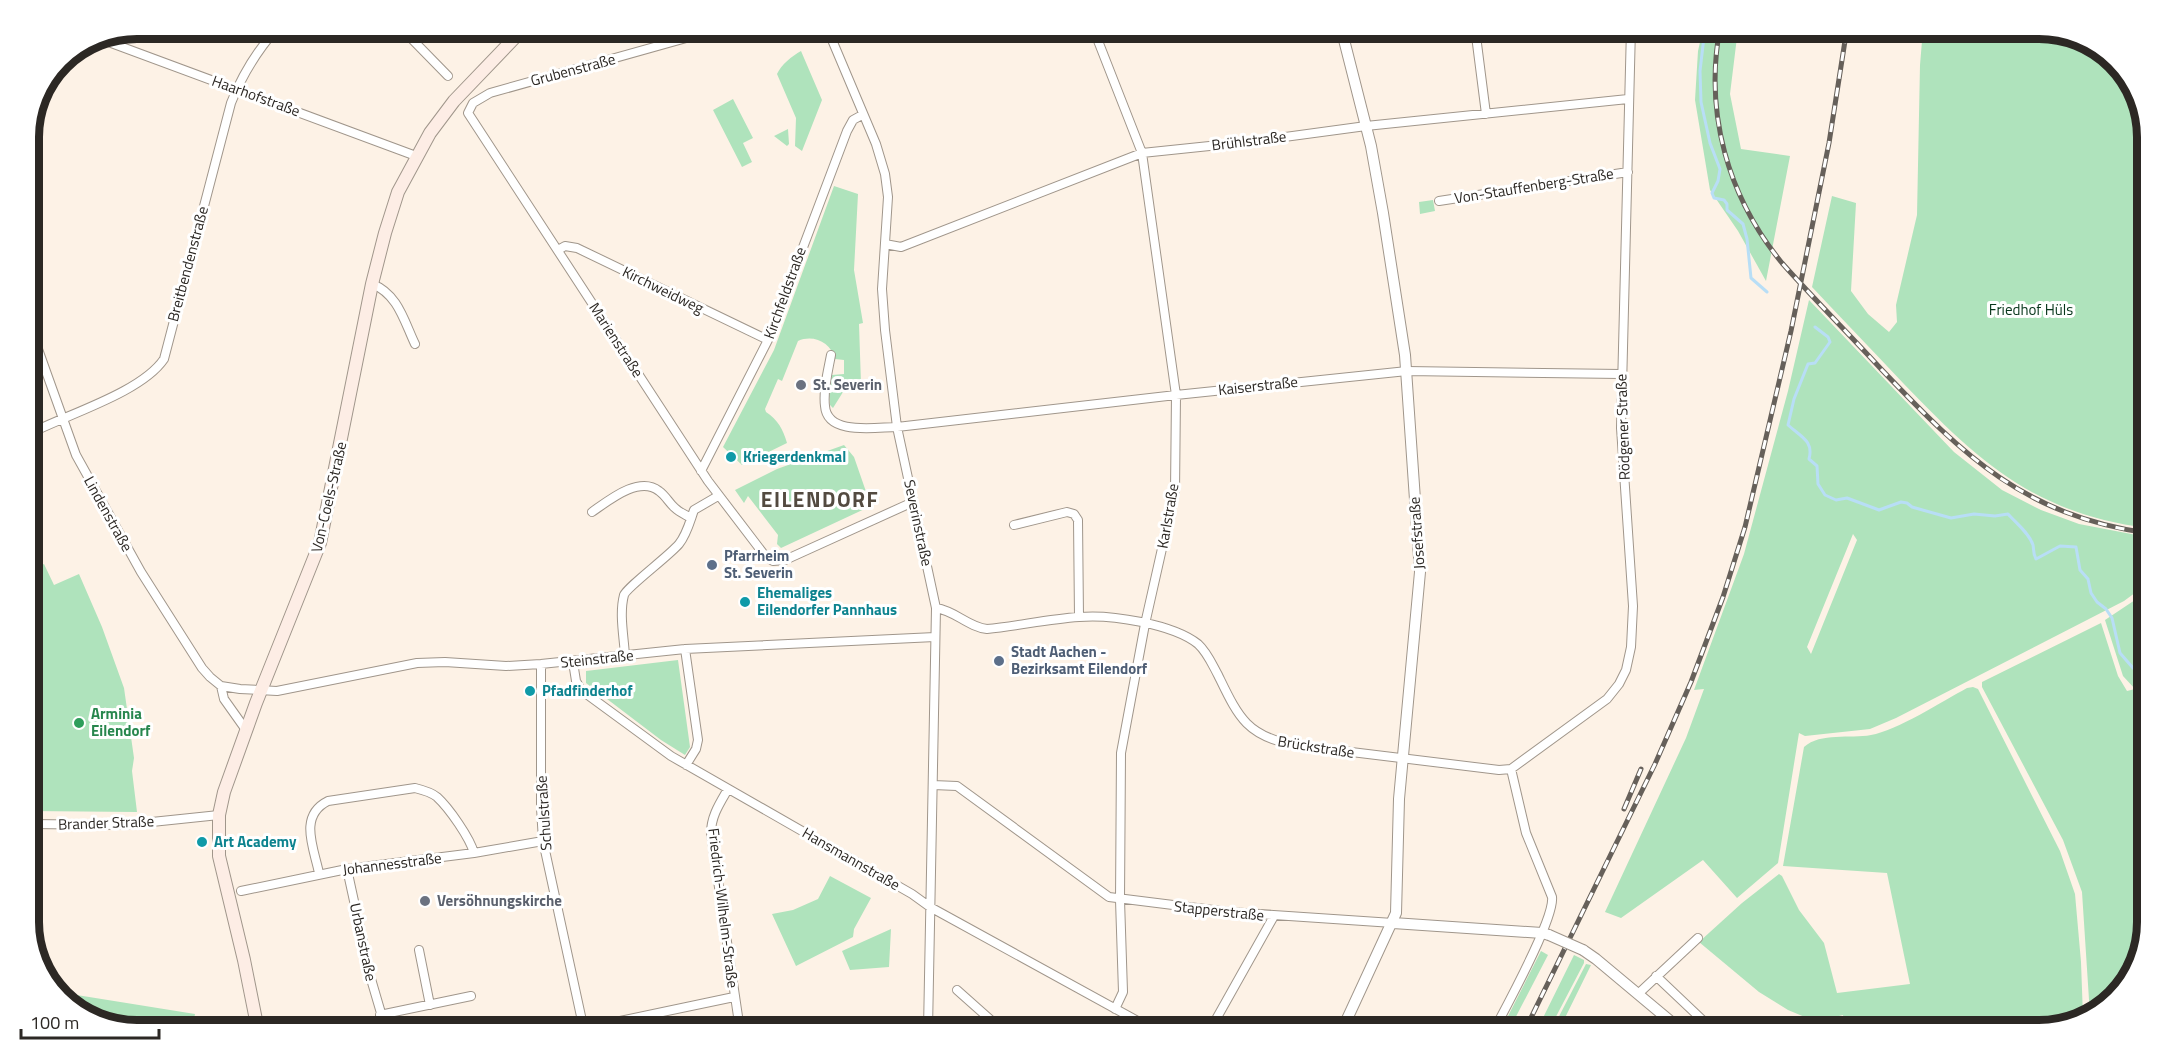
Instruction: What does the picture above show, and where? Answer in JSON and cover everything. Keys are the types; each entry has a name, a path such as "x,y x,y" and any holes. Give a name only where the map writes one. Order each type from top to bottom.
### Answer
{"main road":[{"name":"Von-Coels-Straße","path":"256,1020 219,856 219,815 224,792 261,691 320,543 372,284 398,192 416,156 454,102 514,39"}],"street":[{"name":"Breitbendenstraße","path":"39,429 61,418 76,414 149,375 164,359 236,89 267,39"},
{"path":"412,39 448,76"},
{"name":"Grubenstraße","path":"468,112 473,103 490,93 683,39"},
{"name":"Severinstraße","path":"832,39 876,144 885,174 888,197 882,288 885,330 897,427 936,608 928,1020"},
{"name":"Karlstraße","path":"1097,39 1142,153 1176,395 1175,491 1145,624 1121,753 1120,900 1123,992 1115,1009"},
{"name":"Josefstraße","path":"1344,39 1366,126 1383,213 1407,371 1420,572 1399,800 1397,903 1393,923 1347,1020"},
{"path":"1476,39 1486,114"},
{"name":"Rödgener Straße","path":"1511,769 1607,699 1619,684 1626,670 1631,647 1633,606 1621,428 1631,39"},
{"name":"Haarhofstraße","path":"111,43 416,156"},
{"name":"Brühlstraße","path":"885,244 900,247 1142,153 1366,126 1628,99"},
{"name":"Marienstraße","path":"468,112 701,471 760,551 773,561 784,560 913,502"},
{"name":"Kirchfeldstraße","path":"701,471 768,340 847,131 853,120 862,115"},
{"name":"Von-Stauffenberg-Straße","path":"1439,201 1628,172"},
{"name":"Kirchweidweg","path":"558,250 565,246 577,248 768,340"},
{"path":"372,284 392,296 415,344"},
{"name":"Lindenstraße","path":"39,353 76,455 141,572 202,668 221,686 224,699 246,730"},
{"name":"Kaiserstraße","path":"831,355 825,407 828,416 835,423 851,428 897,427 1407,371 1621,374"},
{"path":"592,512 630,489 646,486 657,489 675,508 691,518"},
{"path":"625,656 624,595 679,543 687,530 694,510 718,496"},
{"path":"1014,525 1066,512 1074,514 1078,520 1079,616"},
{"name":"Brückstraße","path":"936,608 946,609 973,626 987,629 1079,616 1107,618 1169,630 1199,645 1208,656 1237,712 1260,735 1294,745 1499,770 1511,769"},
{"name":"Steinstraße","path":"261,691 277,691 417,663 445,662 506,666 573,662 685,649 935,637"},
{"path":"685,649 698,740 696,749 686,765"},
{"name":"Hansmannstraße","path":"573,662 576,681 581,690 657,748 912,894 930,907 1135,1020"},
{"name":"Schulstraße","path":"541,664 543,841 580,1020"},
{"path":"221,686 261,691"},
{"path":"1499,1020 1545,934 1553,904 1526,833 1511,769"},
{"name":"Stapperstraße","path":"933,785 957,786 1109,897 1274,916 1545,934 1583,950 1669,1020"},
{"path":"320,873 310,831 310,819 313,811 319,805 328,801 415,788 427,790 437,797 471,842 474,854"},
{"name":"Friedrich-Wilhelm-Straße","path":"728,789 715,812 711,823 711,833 738,1020"},
{"name":"Brander Straße","path":"39,824 123,825 219,815"},
{"name":"Johannesstraße","path":"241,891 320,873 474,854 543,841"},
{"name":"Urbanstraße","path":"347,869 382,1020"},
{"path":"1216,1020 1274,916"},
{"path":"1638,994 1698,938"},
{"path":"419,950 430,1005"},
{"path":"1656,976 1702,1020"},
{"path":"957,990 991,1020"},
{"path":"380,1015 471,996"},
{"path":"628,1020 734,997"}],"green space":[{"path":"1701,39 1737,39 1730,94 1741,149 1790,156 1766,281 1738,231 1710,190 1695,100"},
{"name":"Friedhof Hüls","path":"1922,39 2058,41 2082,49 2104,63 2113,72 2127,94 2137,131 2137,526 2107,521 2072,510 2011,480 1957,437 1812,287 1832,196 1856,203 1851,291 1868,314 1889,332 1897,322 1896,305 1917,215"},
{"path":"801,51 822,100 802,151 795,146 796,118 777,74 787,61"},
{"path":"733,99 753,138 743,143 752,162 742,167 713,110"},
{"path":"788,129 789,144 787,146 774,136"},
{"path":"834,186 858,194 854,270 863,323 859,324 861,384 848,384 833,408 830,405 829,392 832,375 844,374 844,360 835,359 830,348 821,341 804,339 798,341 782,381 778,379 765,409 780,425 787,443 742,465 723,447 774,350"},
{"path":"1433,200 1435,211 1420,214 1419,202"},
{"path":"1809,300 1954,452 2002,490 2041,510 2079,524 2137,535 2137,591 2124,601 1896,718 1870,729 1805,736 1799,733 1778,863 1737,898 1703,860 1621,918 1605,912 1686,738 1704,689 1694,690 1744,554 1788,391","holes":["1853,534 1857,540 1811,654 1807,647"]},
{"path":"844,445 854,457 871,506 781,548 777,544 778,535 748,496 744,503 735,490 777,469"},
{"name":"Arminia Eilendorf","path":"44,564 54,585 79,574 102,627 124,688 134,758 132,771 137,812 39,811 39,566"},
{"path":"2137,599 2137,922 2134,947 2127,965 2108,991 2089,1006 2082,892 2063,840 1982,687 1982,682 2101,623 2118,676 2127,691 2135,689 2123,676 2105,620"},
{"path":"678,660 690,747 685,755 661,740 586,683 586,671"},
{"path":"1967,688 1978,689 2060,851 2075,894 2083,1010 2064,1017 2039,1020 1844,1020 1843,1015 1839,1016 1839,1020 1812,1020 1788,1010 1759,992 1699,942 1742,903 1779,874 1799,910 1824,943 1837,993 1910,984 1887,873 1783,866 1804,747 1819,739 1871,735 1893,728"},
{"path":"830,876 871,898 854,929 853,937 796,966 772,914 793,910 818,899"},
{"path":"891,929 889,967 850,970 842,951"},
{"path":"1541,951 1548,955 1514,1020 1506,1020"},
{"path":"1574,955 1584,960 1554,1020 1542,1020"},
{"path":"1586,964 1591,965 1564,1020 1557,1020"},
{"path":"70,994 195,1014 194,1020 124,1019 94,1010"}],"waterway":[{"path":"1704,39 1700,71 1701,102 1710,143 1720,169 1718,181 1712,193 1714,198 1724,200 1727,210 1743,224 1751,278 1767,292"},
{"path":"1815,327 1828,337 1830,342 1815,363 1808,364 1794,399 1788,425 1808,443 1809,459 1817,466 1818,484 1825,495 1836,500 1847,498 1879,510 1901,502 1907,503 1912,507 1951,518 1974,514 1995,516 2008,514 2029,536 2036,559 2060,546 2076,547 2080,570 2088,579 2091,593 2112,618 2120,653 2137,670"}],"railway":[{"path":"1719,39 1715,91 1718,122 1725,153 1734,182 1747,210 1782,263 1912,401 1969,455 1999,477 2065,512 2137,531"},
{"path":"1530,1020 1655,764 1691,682 1723,597 1745,527 1791,331 1829,143 1845,39"},
{"path":"1624,809 1641,769"}],"place":[{"name":"St. Severin","path":"801,385"},
{"name":"Kriegerdenkmal","path":"731,457"},
{"name":"Pfarrheim St. Severin","path":"712,565"},
{"name":"Ehemaliges Eilendorfer Pannhaus","path":"745,602"},
{"name":"Stadt Aachen - Bezirksamt Eilendorf","path":"999,661"},
{"name":"Pfadfinderhof","path":"530,691"},
{"name":"Arminia Eilendorf","path":"79,723"},
{"name":"Art Academy","path":"202,842"},
{"name":"Versöhnungskirche","path":"425,901"}],"district":[{"name":"EILENDORF","path":"820,500"}]}
